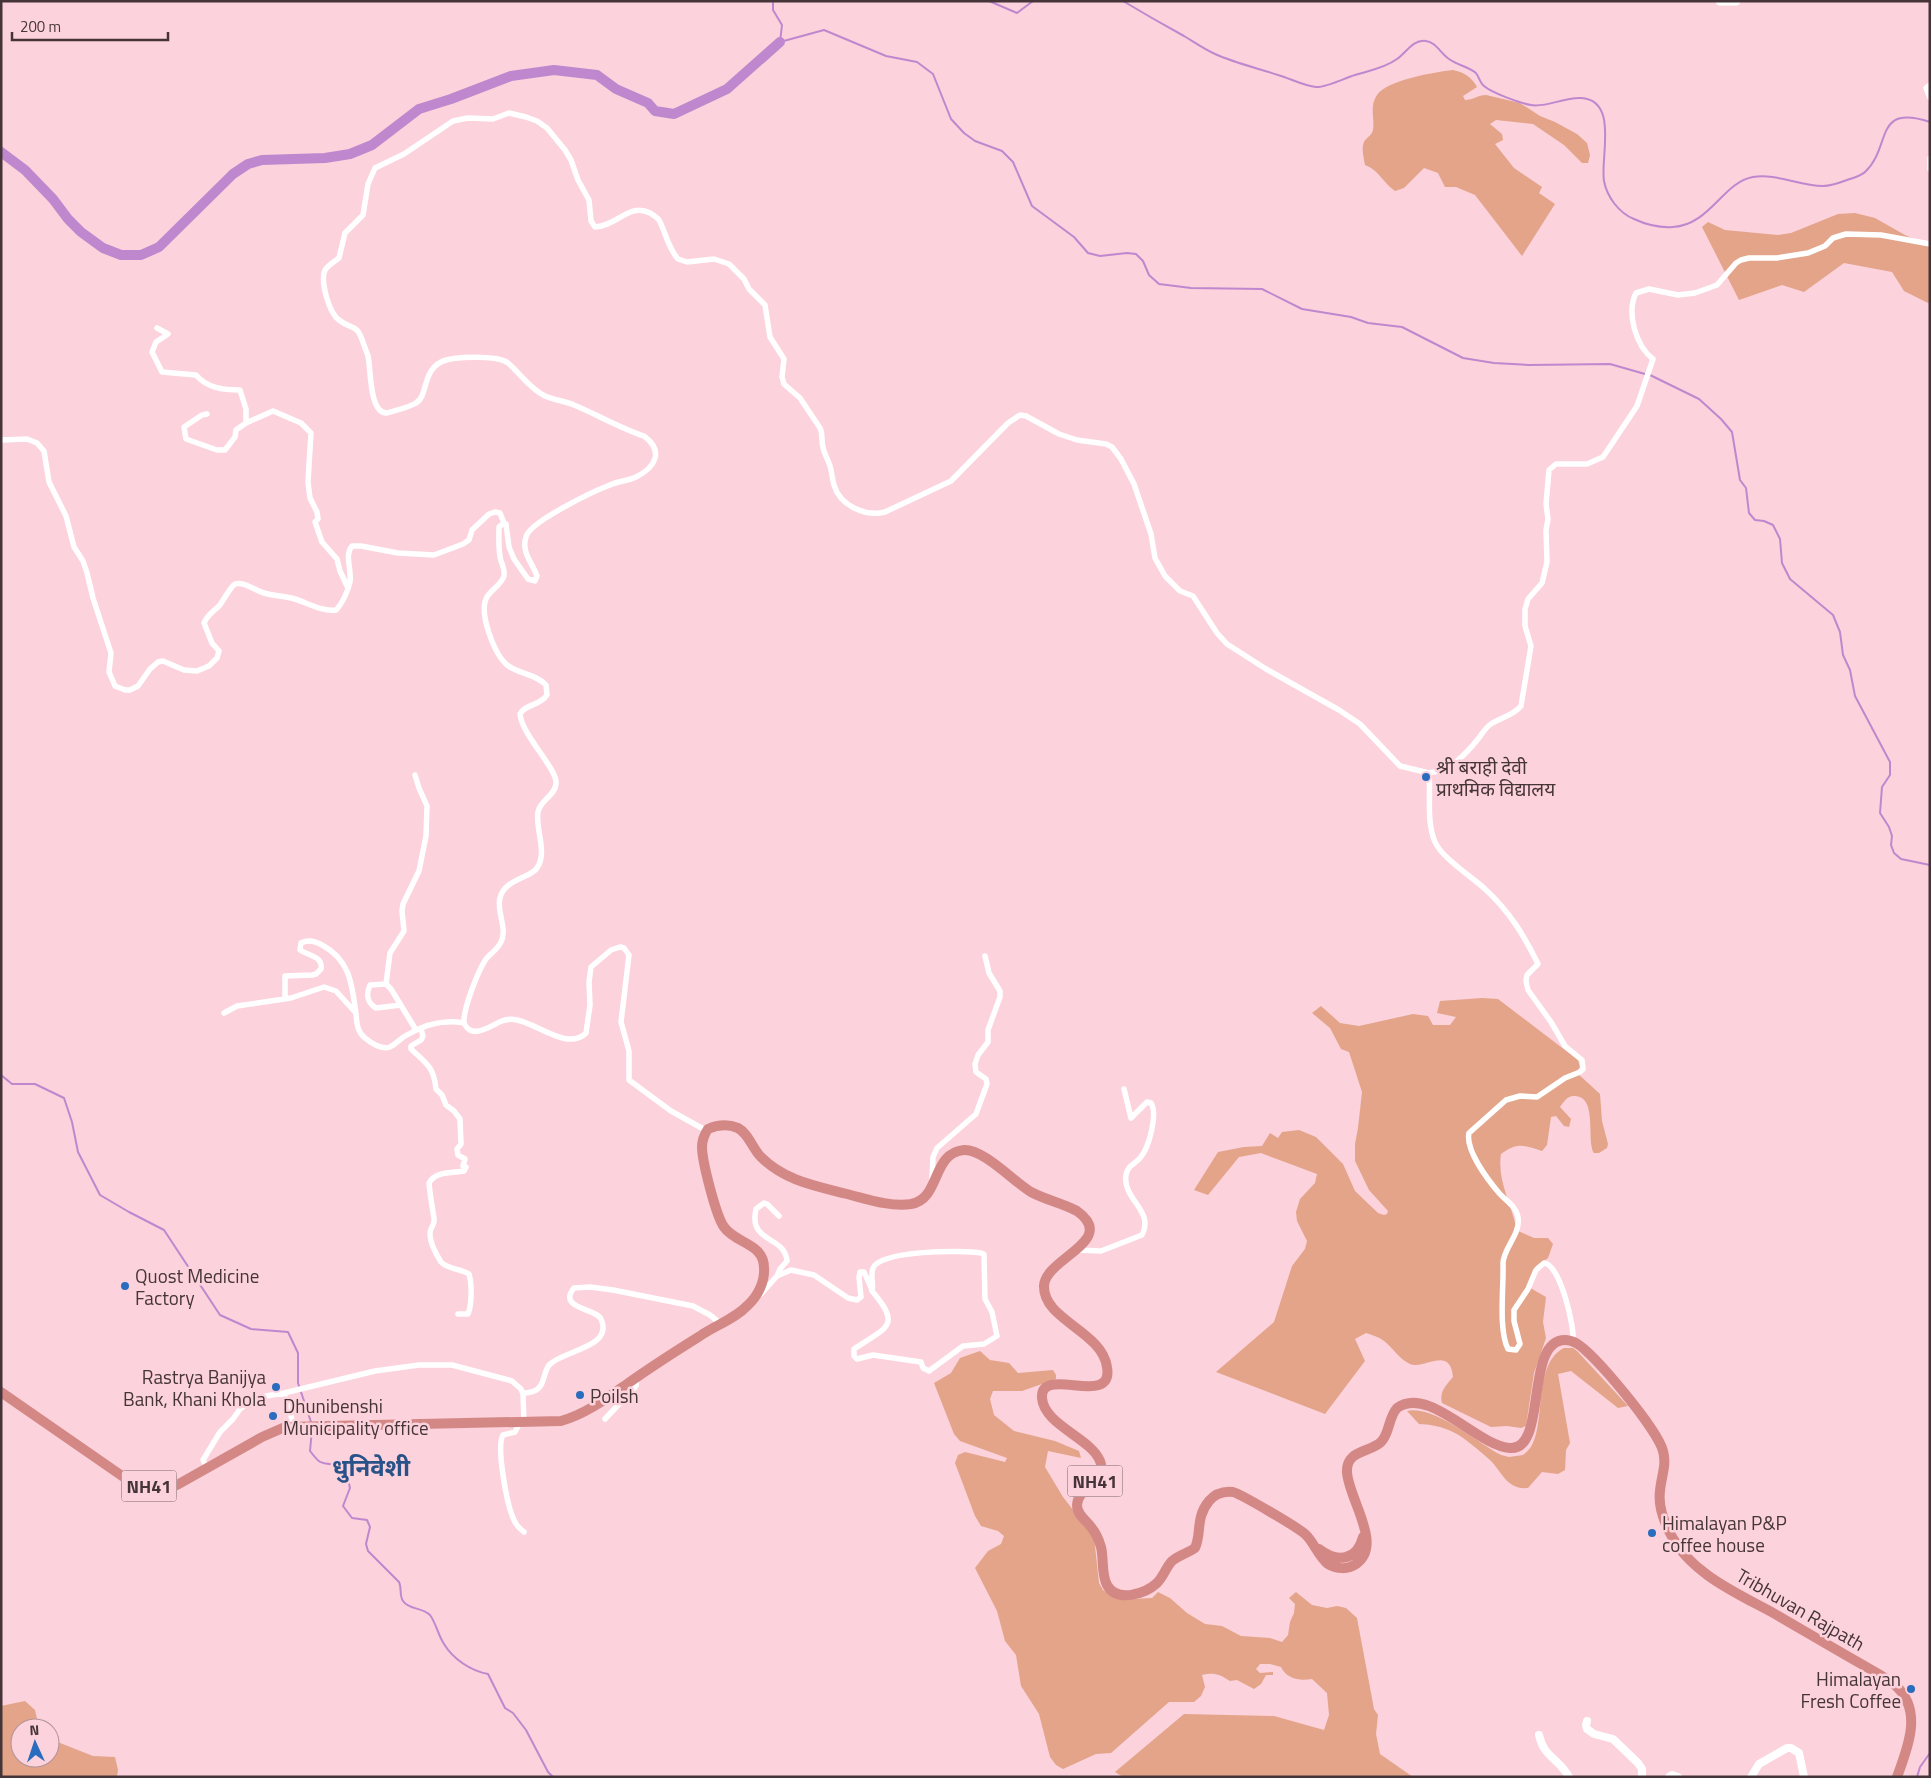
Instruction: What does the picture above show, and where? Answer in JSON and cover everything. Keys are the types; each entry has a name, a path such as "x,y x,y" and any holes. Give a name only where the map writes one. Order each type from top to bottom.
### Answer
{"highway":[{"path":"707,1130 723,1125 738,1128 745,1134 761,1157 772,1166 791,1178 816,1188 874,1201 905,1204 921,1200 932,1188"},
{"name":"NH41","path":"1,1392 125,1478 161,1488 177,1485 274,1431 294,1426 551,1422 570,1418 595,1405 739,1313 751,1302 760,1287 764,1260 758,1250 731,1234 721,1222 714,1202 702,1153 702,1140 707,1130"},
{"name":"NH41","path":"932,1188 940,1166 950,1156 964,1150 977,1153 1032,1192 1080,1214 1088,1224 1089,1234 1085,1243 1049,1272 1045,1281 1045,1293 1058,1313 1089,1337 1099,1348 1106,1363 1107,1376 1100,1384 1087,1387 1059,1383 1051,1384 1044,1391 1042,1398 1051,1416 1091,1450 1101,1463 1099,1476 1084,1491 1077,1506 1078,1512 1092,1527 1099,1541 1103,1554 1104,1576 1109,1587 1116,1593 1128,1595 1146,1591 1155,1585 1172,1562 1195,1548 1200,1519 1205,1507 1214,1497 1223,1492 1233,1492 1243,1496 1301,1531 1330,1565 1342,1568 1353,1566 1361,1560 1367,1549 1367,1540 1348,1479 1347,1465 1354,1455 1381,1441 1397,1408 1410,1403 1424,1405 1443,1413 1495,1444 1508,1448 1518,1447 1526,1440 1530,1430 1546,1354 1556,1342 1565,1340 1574,1342"},
{"name":"Tribhuvan Rajpath","path":"1574,1342 1590,1356 1644,1417 1658,1436 1665,1461 1660,1494 1661,1509 1670,1534 1686,1556 1719,1582 1870,1669 1892,1683 1902,1693 1910,1708 1911,1732 1908,1747 1897,1777"}],"main road":[{"path":"1720,1 1736,1"}],"street":[{"path":"1930,85 1926,88 1930,98"},
{"path":"1,440 27,439 37,443 44,451 49,482 66,516 74,547 86,567 93,598 111,653 109,665 111,678 118,688 130,690 138,686 150,668 158,662 163,661 189,672 197,672 209,666 219,654 204,623 229,594 232,586 236,584 241,583 262,593 295,599 330,611 336,610 350,582 348,552 352,546 398,553 434,555 457,547 468,540 472,530 489,514 495,512 500,513 504,523 508,526 509,547 514,559 528,580 535,581 537,576 525,553 525,537 530,529 575,502 611,484 634,478 643,473 655,459 656,450 654,446 644,436 630,432 609,420 572,404 546,397 523,380 509,364 499,359 456,358 440,363 427,378 422,394 416,403 382,414 374,400 368,356 362,339 355,327 339,320 333,314 328,301 324,272 326,268 339,258 345,233 363,215 368,184 375,168 404,154 453,120 468,118 493,119 509,113 537,121 558,139 571,160 578,180 589,200 591,221 595,227 614,222 634,210 645,210 659,220 666,240 678,260 687,262 714,259 729,264 744,279 749,289 765,306 770,337 784,359 782,377 784,384 800,398 820,428 822,445 834,485 840,496 851,506 869,514 885,512 951,481 1008,423 1020,416 1026,416 1059,434 1077,440 1106,444 1112,447 1122,459 1134,484 1151,534 1154,558 1165,576 1180,591 1193,596 1217,633 1240,653 1360,724 1400,766 1429,773 1439,772 1447,768 1473,745 1490,725 1515,713 1521,706 1531,646 1525,626 1524,609 1528,599 1542,584 1547,562 1546,530 1548,519 1546,504 1549,470 1551,466 1556,464 1587,464 1603,457 1637,406 1653,359 1640,346 1636,331 1632,309 1636,293 1649,289 1678,295 1695,293 1717,285 1736,263 1741,260 1749,258 1777,258 1808,252 1825,246 1833,238 1846,234 1881,235 1930,244"},
{"path":"1930,158 1930,169"},
{"path":"158,328 168,334 156,342 152,352 162,372 196,375 202,383 223,390 240,390 246,409 246,423"},
{"path":"207,414 202,415 184,427 186,439 217,450 225,450 234,437 236,430 246,423 273,411 301,423 311,433 308,482 310,498 317,512 318,519 315,522 322,542 338,559 340,571 348,588"},
{"path":"504,523 499,527 504,577 486,598 484,616 492,640 505,664 533,676 546,685 547,695 544,700 522,711 520,719 554,776 556,784 538,811 541,844 538,867 514,882 501,894 500,909 503,939 483,965 465,1012 464,1023 469,1029 482,1030 510,1019 534,1025 563,1039 570,1040 582,1037 586,1033 588,1026 590,1005 588,982 591,967 610,950 624,948 629,955 621,1022 629,1051 629,1080 671,1111 707,1130"},
{"path":"1429,773 1432,823 1436,844 1464,872 1485,888 1518,926 1538,964 1527,975 1528,990 1565,1046 1579,1057 1583,1063 1580,1072 1564,1078 1537,1097 1520,1096 1506,1100 1469,1133 1467,1140 1484,1173 1500,1194 1515,1208 1518,1214 1517,1229 1503,1257 1504,1321 1508,1349 1516,1350 1520,1344 1514,1320 1514,1310 1528,1289 1536,1270 1544,1263 1548,1263 1553,1267 1562,1287 1572,1325 1574,1342"},
{"path":"415,775 428,812 426,842 419,870 403,904 404,930 390,953 386,984 423,1036 421,1040 411,1046 411,1049 426,1062 435,1076 436,1089 444,1098 446,1105 454,1111 461,1126 461,1144 456,1149 458,1155 465,1159 463,1166 466,1169 434,1177 430,1183 434,1219 434,1225 430,1232 433,1246 441,1262 469,1274 472,1284 468,1314 458,1314"},
{"path":"285,998 285,976 312,976 321,969 321,962 318,958 300,950 301,943 310,940 320,943 332,951 346,967 351,979 361,1034 378,1046 390,1047 418,1029 441,1022 464,1023"},
{"path":"932,1188 933,1157 937,1148 976,1114 987,1084 986,1079 976,1072 975,1064 978,1055 988,1042 988,1030 999,1004 1000,991 989,973 985,956"},
{"path":"386,984 370,985 367,996 369,1002 376,1008 401,1004"},
{"path":"224,1013 237,1006 291,998 319,988 328,988 336,991 356,1014"},
{"path":"1077,1250 1101,1251 1142,1235 1145,1229 1146,1219 1131,1196 1126,1173 1129,1167 1141,1157 1147,1147 1154,1108 1151,1103 1147,1102 1131,1118 1124,1089"},
{"path":"739,1313 751,1307 787,1261 781,1247 763,1237 755,1228 754,1218 758,1206 764,1203 767,1204 779,1216"},
{"path":"777,1276 791,1270 814,1275 848,1298 857,1300 861,1297 860,1272 864,1272 872,1290 885,1306 889,1315 888,1323 882,1330 854,1349 854,1356 857,1359 874,1356 918,1361 928,1371 963,1346 984,1344 997,1336 992,1312 985,1299 984,1254 929,1252 894,1256 880,1260 873,1268 872,1290"},
{"path":"523,1394 540,1387 549,1366 556,1360 564,1355 593,1345 598,1339 603,1326 602,1320 597,1313 576,1306 570,1295 574,1288 590,1287 613,1290 693,1306 710,1315 721,1324"},
{"path":"207,1468 203,1460 220,1432 240,1409 251,1401 375,1371 419,1365 452,1365 512,1382 521,1389 523,1394 522,1422 516,1432 503,1435 501,1439 503,1470 509,1505 514,1520 524,1532"},
{"path":"605,1419 636,1386 637,1377"},
{"path":"284,1393 294,1426"},
{"path":"1588,1721 1586,1724 1587,1729 1594,1734 1613,1739 1638,1763 1642,1770 1642,1777"},
{"path":"1539,1735 1542,1748 1559,1763 1569,1777"},
{"path":"1751,1777 1759,1764 1787,1748 1791,1748 1799,1753 1804,1777"},
{"path":"1669,1777 1672,1774 1678,1777"}],"shaded area":[{"path":"1453,70 1473,80 1477,87 1463,96 1465,100 1486,95 1520,103 1540,116 1577,134 1587,143 1590,155 1588,163 1582,163 1564,145 1533,124 1496,120 1490,124 1502,134 1503,140 1495,144 1514,168 1542,187 1539,193 1555,204 1522,256 1475,195 1456,187 1445,187 1438,173 1424,168 1404,188 1395,191 1374,170 1365,165 1363,145 1373,130 1373,104 1377,95 1382,90 1401,81"},
{"path":"1855,213 1875,218 1905,235 1930,246 1930,304 1904,291 1892,272 1844,263 1804,292 1782,285 1739,300 1702,227 1708,222 1725,230 1778,235 1791,233 1838,214"},
{"path":"1482,998 1498,999 1578,1060 1580,1067 1576,1072 1600,1094 1602,1121 1608,1144 1607,1148 1599,1153 1594,1153 1587,1104 1582,1098 1570,1096 1560,1107 1571,1119 1569,1127 1564,1126 1556,1116 1551,1117 1547,1145 1542,1151 1530,1147 1516,1146 1501,1154 1502,1181 1516,1226 1514,1229 1534,1238 1548,1238 1553,1244 1548,1258 1536,1266 1527,1286 1546,1297 1543,1322 1546,1338 1534,1373 1526,1426 1521,1428 1507,1426 1491,1427 1442,1403 1442,1392 1453,1377 1447,1362 1442,1360 1416,1365 1410,1364 1403,1360 1382,1340 1366,1333 1355,1339 1365,1361 1325,1414 1216,1372 1274,1322 1292,1266 1305,1249 1307,1241 1297,1221 1296,1212 1300,1199 1315,1183 1317,1174 1261,1153 1239,1157 1208,1195 1194,1190 1218,1152 1262,1146 1270,1133 1278,1138 1282,1132 1299,1130 1316,1137 1343,1164 1355,1191 1378,1213 1384,1215 1388,1211 1369,1190 1355,1161 1355,1144 1362,1092 1349,1052 1341,1049 1330,1028 1312,1013 1321,1006 1340,1023 1359,1026 1413,1014 1428,1016 1433,1025 1450,1025 1456,1017 1437,1013 1440,1001"},
{"path":"1564,1348 1573,1348 1577,1351 1628,1406 1618,1408 1571,1371 1558,1374 1570,1443 1566,1450 1565,1470 1558,1474 1542,1472 1528,1488 1515,1486 1506,1480 1490,1460 1457,1434 1441,1427 1419,1424 1407,1411 1418,1410 1442,1419 1501,1455 1509,1457 1523,1455 1531,1447 1537,1432 1544,1378 1548,1366 1555,1355"},
{"path":"980,1351 990,1360 1009,1363 1018,1373 1053,1370 1056,1375 1056,1379 1022,1391 993,1391 990,1399 994,1415 1014,1431 1055,1441 1079,1451 1081,1458 1048,1451 1045,1467 1063,1497 1094,1537 1099,1583 1103,1590 1114,1597 1133,1599 1152,1598 1158,1592 1170,1598 1187,1613 1205,1624 1222,1626 1241,1636 1270,1638 1282,1642 1288,1635 1294,1613 1295,1604 1289,1598 1296,1592 1312,1605 1327,1608 1337,1606 1346,1608 1357,1618 1374,1709 1378,1715 1376,1734 1380,1754 1413,1777 1123,1777 1115,1772 1184,1714 1274,1716 1324,1730 1329,1715 1327,1693 1312,1679 1303,1680 1290,1677 1281,1667 1270,1664 1260,1664 1256,1669 1260,1673 1273,1672 1273,1675 1266,1675 1261,1684 1254,1689 1237,1680 1230,1681 1216,1674 1202,1675 1205,1687 1201,1696 1194,1702 1169,1702 1111,1753 1096,1754 1063,1769 1056,1765 1050,1757 1039,1714 1021,1686 1016,1655 1005,1641 997,1611 975,1568 988,1551 1001,1544 1004,1536 998,1531 981,1526 975,1516 955,1463 958,1455 965,1452 1005,1462 1007,1458 960,1441 954,1434 934,1383 951,1373 960,1358"},
{"path":"25,1701 35,1710 37,1718 10,1718 10,1768 60,1768 60,1743 93,1756 115,1757 118,1770 117,1777 1,1777 1,1706"}],"waterway":[{"path":"773,1 773,10 782,25 780,42 824,30 886,56 917,62 933,74 951,119 964,133 975,141 1002,151 1013,162 1032,206 1074,237 1088,253 1100,256 1136,254 1143,261 1149,275 1159,284 1191,288 1262,289 1302,309 1351,317 1368,323 1402,327 1463,358 1494,363 1529,365 1610,364 1645,374"},
{"path":"989,1 1017,13 1033,1"},
{"path":"1123,1 1215,54 1311,86 1324,86 1382,67 1397,59 1413,44 1426,41 1436,46 1452,61 1476,73 1484,86 1499,95 1537,106 1575,98 1593,101 1600,109 1604,119 1603,171 1608,193 1623,213 1644,223 1658,226 1673,227 1697,219 1733,187 1753,177 1779,178 1823,186 1857,177 1865,172 1873,162 1886,130 1892,123 1900,118 1912,118 1930,122"},
{"path":"1,152 25,170 81,232 103,248 121,255 141,255 159,247 233,174 248,164 262,160 325,158 350,154 372,145 419,109 511,76 554,70 597,75 616,89 648,103 655,111 674,114 727,89 780,42"},
{"path":"1650,375 1699,399 1732,432 1740,480 1746,488 1749,513 1755,520 1773,525 1780,539 1782,563 1790,579 1833,615 1840,632 1843,655 1850,670 1855,696 1890,762 1890,775 1882,787 1880,813 1889,827 1894,853 1901,859 1930,865"},
{"path":"1,1075 12,1084 35,1084 64,1098 72,1122 78,1152 100,1195 164,1230 220,1315 251,1329 288,1332 298,1353 298,1383 311,1422"},
{"path":"312,1429 310,1451 318,1461 346,1471 350,1488 343,1506 352,1518 367,1520 370,1527 366,1544 368,1551 399,1582 403,1601 430,1615 442,1640 452,1655 469,1667 488,1674 505,1708 513,1713 526,1730 548,1772 553,1777"},
{"path":"1917,1777 1920,1767 1930,1753"}],"place":[{"name":"श्री बराही देवी प्राथमिक विद्यालय","path":"1426,777"},
{"name":"Quost Medicine Factory","path":"125,1286"},
{"name":"Rastrya Banijya Bank, Khani Khola","path":"276,1387"},
{"name":"Poilsh","path":"580,1395"},
{"name":"Dhunibenshi Municipality office","path":"273,1416"},
{"name":"Himalayan P&P coffee house","path":"1652,1533"},
{"name":"Himalayan Fresh Coffee","path":"1911,1689"}],"district":[{"name":"धुनिवेशी","path":"371,1467"}]}
